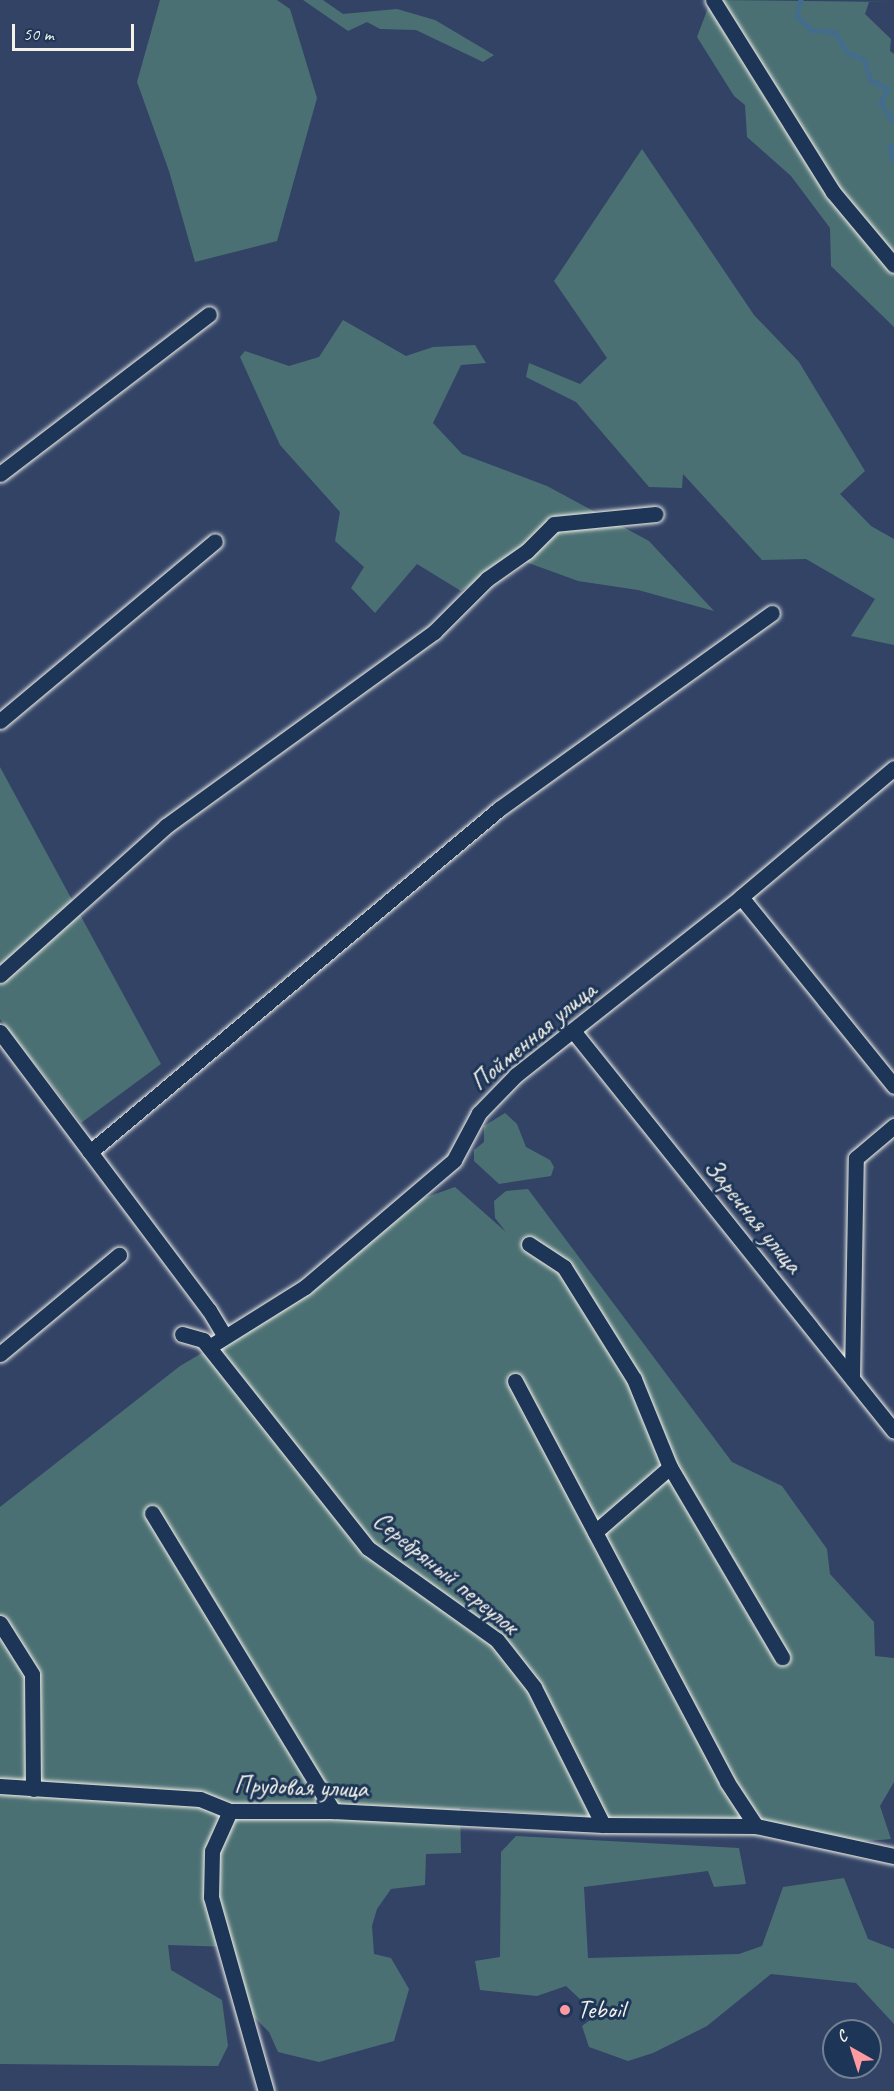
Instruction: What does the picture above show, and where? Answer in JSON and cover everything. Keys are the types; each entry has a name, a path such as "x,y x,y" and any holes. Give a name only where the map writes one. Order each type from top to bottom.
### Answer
{"street":[{"path":"712,0 833,192 894,265"},
{"path":"0,474 209,314"},
{"path":"0,975 166,826 434,632 487,579 526,551 554,524 656,514"},
{"path":"0,721 215,541"},
{"path":"90,1152 499,809 772,613"},
{"name":"Пойменная улица","path":"209,1347 224,1335 305,1287 454,1160 479,1113 516,1075 574,1032 741,897 894,768"},
{"path":"741,897 894,1086"},
{"path":"0,1032 209,1310 224,1335"},
{"name":"Заречная улица","path":"574,1032 894,1431"},
{"path":"852,1378 856,1158 894,1126"},
{"path":"529,1244 564,1266 634,1379 670,1467 782,1657"},
{"path":"0,1354 119,1255"},
{"path":"182,1334 203,1340 209,1347"},
{"name":"Серебряный переулок","path":"209,1347 368,1548 497,1640 534,1687 603,1825"},
{"path":"515,1381 727,1782 756,1826"},
{"path":"595,1532 670,1467"},
{"path":"152,1513 333,1811"},
{"path":"0,1623 32,1674 33,1789"},
{"name":"Прудовая улица","path":"0,1786 200,1799 230,1811 333,1811 603,1825 756,1826 894,1856"},
{"path":"230,1811 212,1851 211,1897 266,2091"}],"green space":[{"path":"160,0 277,0 290,9 317,98 277,241 195,262 169,171 137,82"},
{"path":"303,0 323,0 343,14 397,9 435,20 494,55 483,62 416,30 380,29 367,22 348,31"},
{"path":"711,0 891,2 869,2 865,14 891,39 890,51 894,54 894,327 831,266 830,228 791,176 747,137 745,105 734,96 697,37"},
{"path":"642,149 754,315 799,362 865,471 840,494 871,526 894,539 894,645 851,636 875,599 806,559 762,560 683,474 682,488 649,487 576,402 526,377 529,363 580,384 607,358 554,281"},
{"path":"343,320 406,356 433,347 475,345 486,363 461,365 433,423 462,454 547,486 649,541 714,611 638,590 578,581 515,558 461,591 417,564 375,613 351,588 364,567 335,541 340,512 280,445 240,357 245,351 289,366 319,357"},
{"path":"0,767 161,1064 81,1123 0,1019"},
{"path":"505,1113 517,1124 526,1147 550,1160 554,1167 551,1176 499,1184 474,1161 474,1150 484,1142 484,1126"},
{"path":"455,1187 506,1232 495,1218 494,1201 506,1191 528,1189 732,1462 782,1486 827,1549 830,1574 874,1622 875,1656 894,1658 894,1782 880,1806 891,1839 813,1846 717,1825 460,1808 461,1853 426,1854 425,1885 391,1889 377,1909 372,1926 374,1954 391,1958 409,1989 394,2041 319,2062 278,2052 269,2032 252,2015 232,1947 168,1945 171,1970 222,2000 228,2046 218,2066 0,2064 0,1507 180,1366 330,1277 418,1200"},
{"path":"516,1836 739,1848 746,1884 714,1887 708,1871 584,1887 588,1958 739,1954 762,1946 783,1887 844,1878 868,1939 894,1949 894,2024 856,1983 771,1974 707,2026 653,2053 628,2061 589,2047 582,2026 597,2015 566,1986 537,1996 480,1990 475,1961 500,1957 501,1852"}],"waterway":[{"path":"801,0 797,16 812,30 835,32 848,53 864,59 871,80 888,89 881,103 894,122"},
{"path":"894,146 890,146 894,162"}],"place":[{"name":"Teboil","path":"565,2010"}]}
